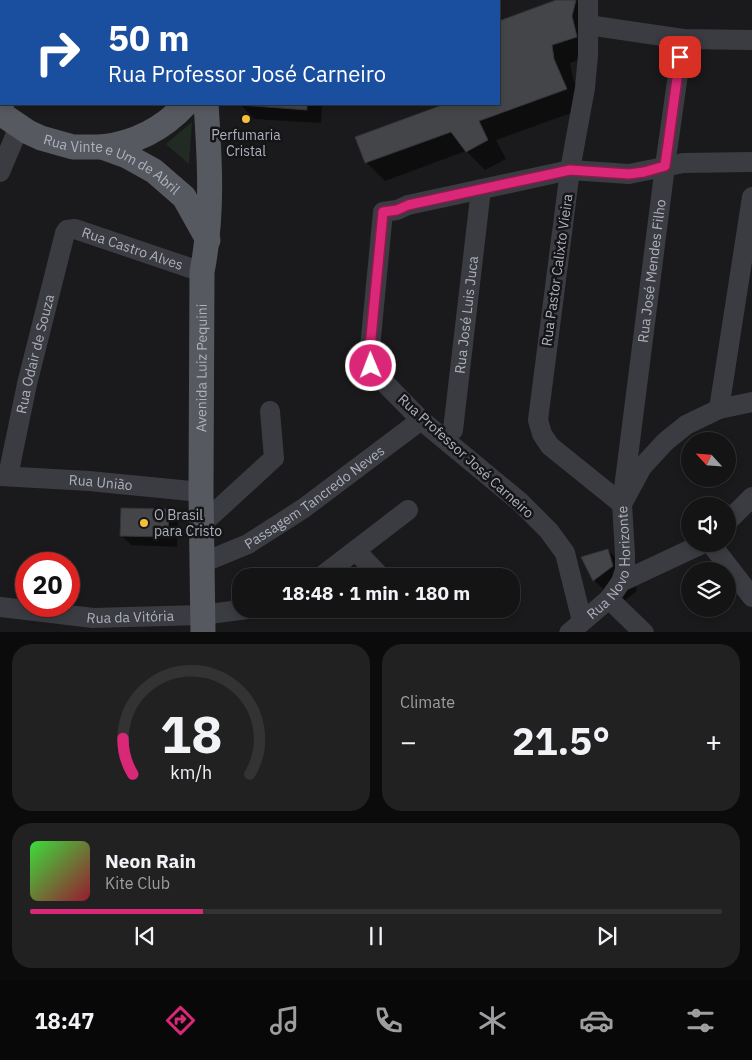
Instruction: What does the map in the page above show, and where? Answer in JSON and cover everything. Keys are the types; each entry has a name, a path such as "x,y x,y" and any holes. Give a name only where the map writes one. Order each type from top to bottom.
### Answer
{"main road":[{"path":"102,147 129,143 154,131 185,105"},
{"name":"Avenida Luiz Pequini","path":"202,624 202,272 208,240 211,178 206,105"},
{"name":"Rua Vinte e Um de Abril","path":"6,115 41,138 73,147 102,147 142,163 178,190 184,197 208,240"}],"street":[{"name":"Rua Pastor Calixto Vieira","path":"588,0 585,88 570,170 538,420 542,434 550,446 622,504"},
{"path":"588,25 683,39 752,40"},
{"name":"Rua José Mendes Filho","path":"622,504 683,39"},
{"path":"0,172 6,115"},
{"name":"Rua Professor José Carneiro","path":"575,627 565,553 549,531 520,502 421,420 377,375 371,366 369,358 383,212 570,170 629,174 683,163 752,162"},
{"name":"Rua José Luis Juca","path":"444,438 453,430 481,189"},
{"path":"719,409 752,197"},
{"name":"Rua Castro Alves","path":"65,233 67,230 75,229 202,272"},
{"name":"Rua Odair de Souza","path":"4,476 65,233"},
{"name":"Rua Novo Horizonte","path":"575,627 609,599 621,582 625,570 626,554 622,504 642,467 665,442 686,426 719,409 752,402"},
{"path":"201,525 274,458 270,411"},
{"name":"Passagem Tancredo Neves","path":"202,562 248,544 304,508 421,420"},
{"name":"Rua União","path":"4,476 89,481 201,492"},
{"path":"736,513 752,496"},
{"path":"333,568 408,510"},
{"path":"356,551 372,568"},
{"path":"621,582 685,552"},
{"path":"717,552 752,597"},
{"path":"609,599 644,632"},
{"name":"Rua da Vitória","path":"0,607 90,625 202,624 232,614"}],"shaded area":[{"path":"192,122 189,164 166,144"}],"building":[{"path":"556,0 576,0 572,16 577,37 552,45 554,59 567,89 479,121 488,140 466,152 451,132 365,163 355,137 442,105 500,105 500,21"},
{"path":"239,105 307,105 307,110"},
{"name":"O Brasil para Cristo","path":"121,508 169,509 168,537 120,536"},
{"path":"608,549 613,566 593,581 581,557"}],"place":[{"name":"Perfumaria Cristal","path":"246,119"},
{"name":"O Brasil para Cristo","path":"144,523"}],"route":[{"path":"371,366 369,358 383,212 570,170 629,174 665,166 680,57"}]}
